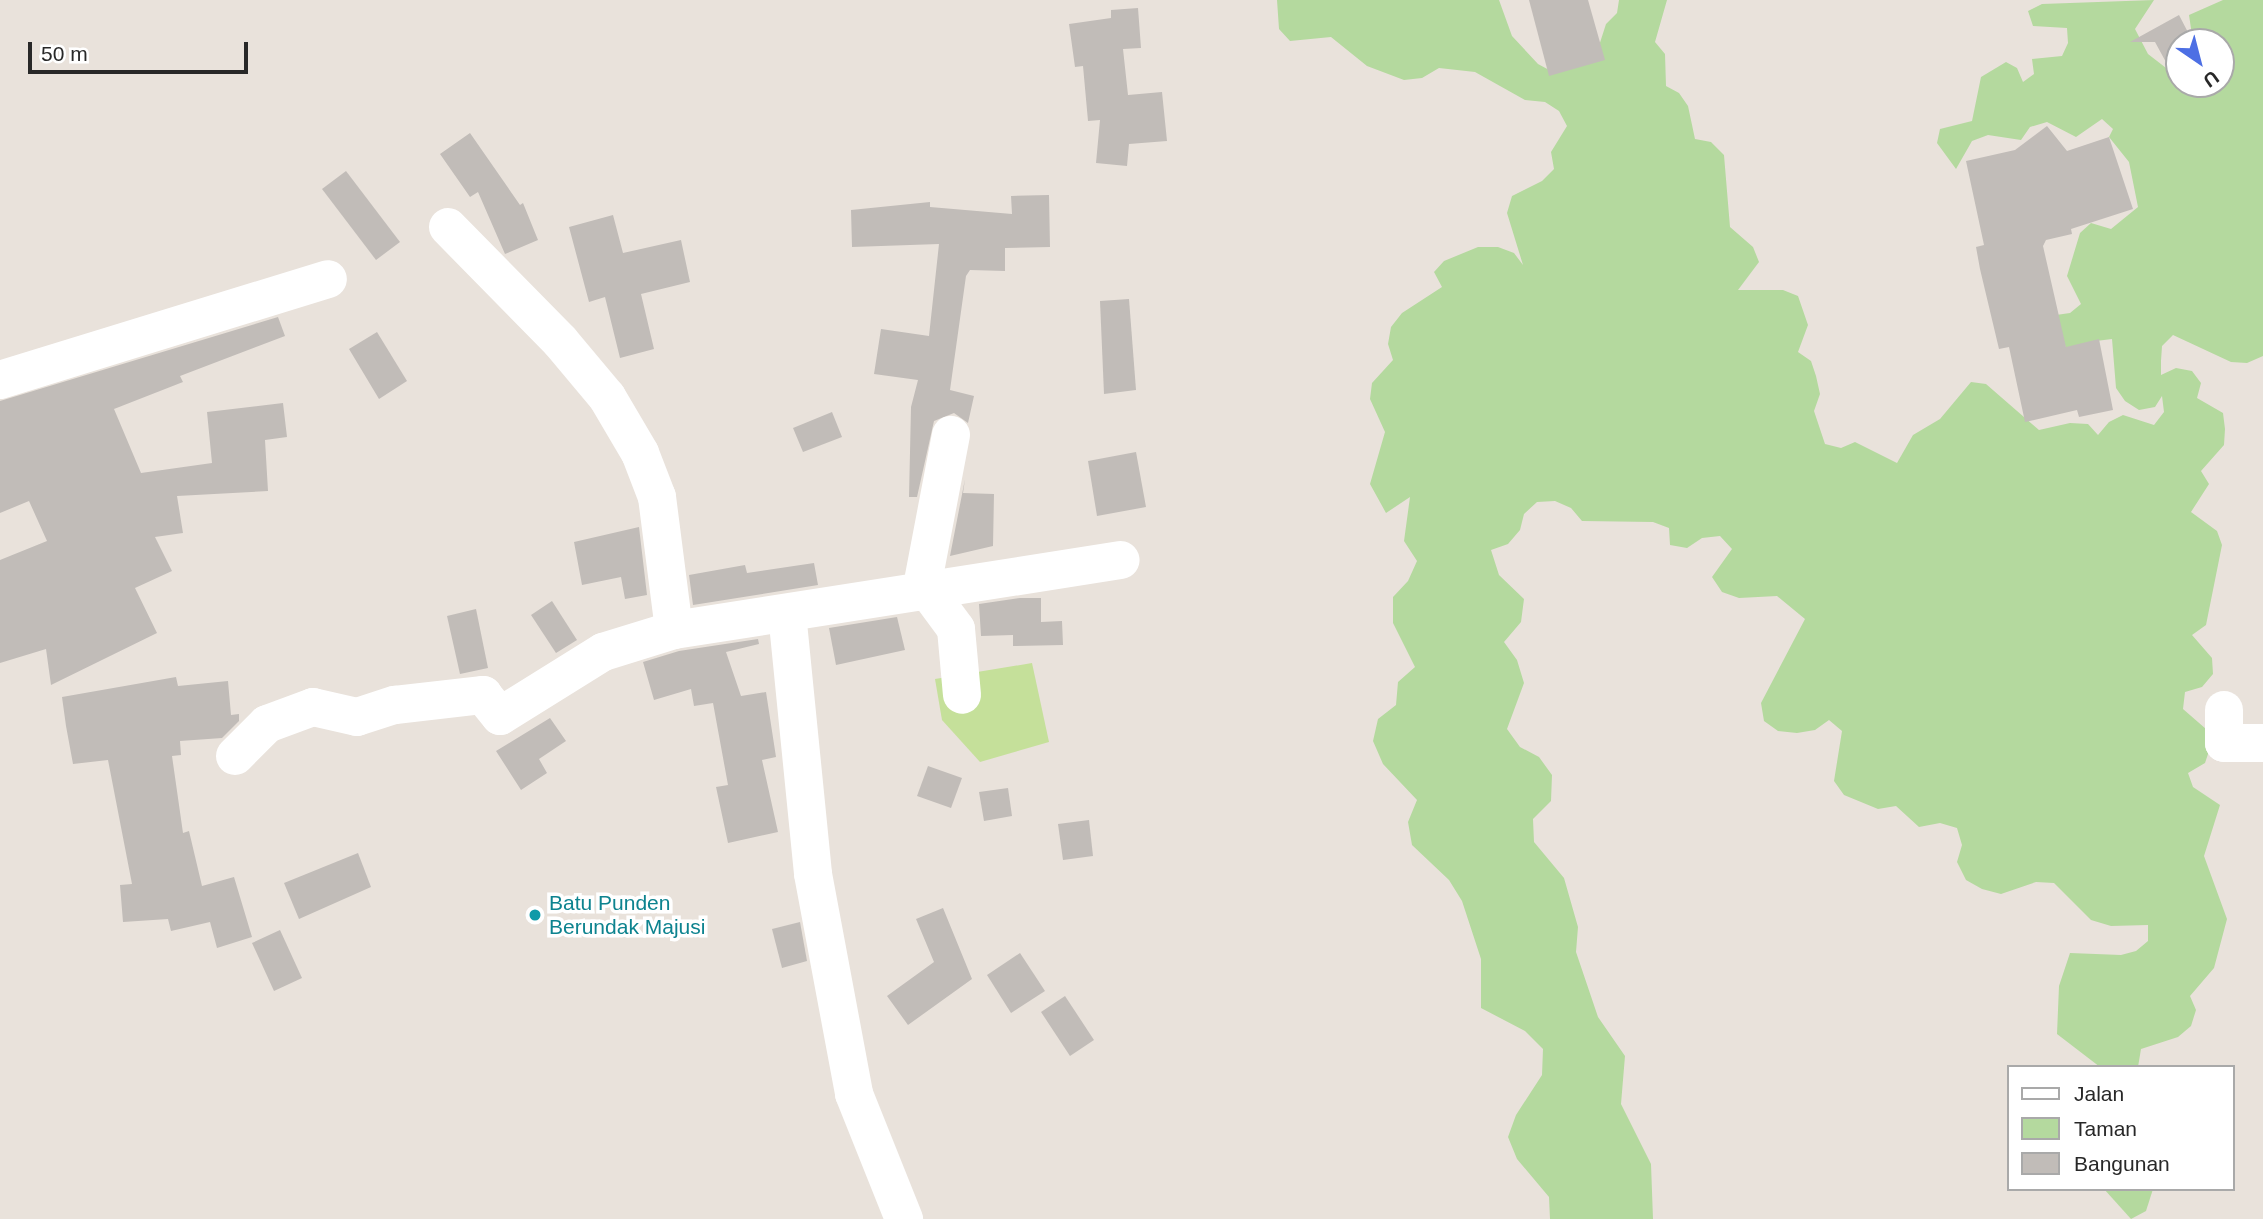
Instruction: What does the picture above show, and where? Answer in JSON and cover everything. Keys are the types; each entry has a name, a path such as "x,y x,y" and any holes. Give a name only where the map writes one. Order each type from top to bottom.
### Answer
{"street":[{"path":"448,227 560,341 607,397 640,453 657,497 674,630"},
{"path":"0,380 328,279"},
{"path":"924,592 951,435"},
{"path":"235,756 267,724 313,707 357,718 395,705 483,695 500,716 603,652 674,630 1121,560"},
{"path":"924,592 956,629 962,695"},
{"path":"787,613 813,874 854,1094 904,1219"},
{"path":"2224,710 2224,743 2263,743"}],"green space":[{"path":"1277,0 1499,0 1512,36 1538,64 1551,71 1596,55 1606,24 1617,13 1619,0 1667,0 1655,42 1665,54 1666,86 1679,93 1688,106 1695,139 1711,142 1724,155 1730,227 1753,247 1759,262 1738,290 1783,290 1798,296 1808,325 1798,352 1811,361 1816,376 1820,394 1814,411 1825,444 1841,448 1855,442 1897,463 1913,435 1940,419 1971,382 1986,384 2039,430 2070,423 2088,424 2098,435 2109,422 2123,415 2154,425 2164,412 2162,396 2155,407 2139,410 2125,401 2116,388 2112,339 2096,341 2068,355 2056,315 2070,313 2081,304 2067,276 2080,233 2091,223 2111,229 2138,207 2129,162 2109,137 2113,129 2102,119 2076,137 2047,122 2030,127 2021,140 1988,135 1972,141 1956,169 1937,143 1940,129 1972,121 1981,77 2006,62 2017,68 2023,82 2034,74 2032,59 2062,56 2068,43 2067,28 2033,26 2028,11 2042,4 2154,0 2135,29 2148,54 2165,67 2165,98 2235,98 2235,28 2191,28 2189,15 2223,0 2263,0 2263,356 2247,363 2231,362 2173,335 2162,346 2161,375 2176,368 2192,371 2201,383 2197,398 2223,413 2225,429 2224,445 2201,471 2209,484 2191,512 2217,531 2222,545 2206,625 2192,635 2212,658 2213,674 2202,687 2185,692 2183,709 2206,729 2211,745 2205,763 2188,773 2193,787 2220,805 2204,856 2227,919 2214,968 2190,996 2196,1010 2191,1026 2178,1037 2141,1049 2138,1065 2097,1065 2057,1034 2059,986 2070,953 2121,955 2136,951 2148,941 2148,925 2111,926 2091,920 2054,883 2036,882 2001,894 1982,889 1966,880 1957,862 1962,845 1957,828 1940,823 1919,827 1896,806 1878,809 1844,795 1834,781 1842,731 1829,720 1815,730 1797,733 1778,731 1764,721 1761,703 1805,619 1777,596 1739,598 1722,592 1712,577 1732,549 1720,536 1702,538 1687,548 1670,545 1669,528 1653,522 1582,521 1571,508 1555,501 1537,502 1524,514 1520,530 1508,544 1491,550 1499,575 1524,599 1521,622 1504,642 1517,660 1524,683 1507,729 1520,747 1539,757 1552,775 1551,801 1533,819 1534,842 1564,878 1578,927 1576,952 1598,1017 1625,1056 1621,1104 1651,1164 1653,1219 1550,1219 1549,1197 1517,1159 1508,1137 1516,1115 1542,1075 1543,1049 1525,1031 1481,1008 1481,959 1462,901 1449,880 1412,845 1408,822 1417,800 1383,764 1373,741 1378,719 1396,705 1398,682 1415,667 1393,623 1393,597 1408,581 1417,561 1404,541 1410,497 1386,513 1370,484 1385,432 1370,399 1372,383 1393,360 1388,344 1391,327 1402,313 1442,287 1434,272 1444,261 1478,247 1498,247 1514,253 1523,265 1507,213 1512,196 1542,181 1554,169 1551,152 1567,126 1559,111 1545,102 1525,100 1475,72 1439,68 1422,78 1404,80 1367,66 1331,37 1290,41 1279,29"},
{"path":"1032,663 1049,742 980,762 942,720 935,679"},
{"path":"2106,1191 2152,1191 2146,1211 2131,1219"}],"building":[{"path":"1529,0 1588,0 1605,60 1549,76"},
{"path":"1138,8 1141,48 1123,49 1128,95 1162,92 1167,141 1129,144 1127,166 1096,163 1100,120 1088,121 1083,66 1075,67 1069,24 1111,18 1111,10"},
{"path":"2179,15 2186,28 2165,28 2165,60 2155,42 2130,42"},
{"path":"2047,126 2067,151 2109,137 2133,209 2071,229 2072,234 2046,240 2043,246 2066,347 2099,339 2113,410 2079,417 2077,410 2025,422 2009,347 1999,349 1980,269 1976,247 1984,245 1966,161 2015,150"},
{"path":"470,133 520,205 523,203 538,240 505,254 478,192 470,197 440,154"},
{"path":"346,171 400,242 376,260 322,189"},
{"path":"1049,195 1050,247 1005,248 1005,271 970,270 966,276 950,390 974,396 968,423 954,413 934,421 917,497 909,497 911,407 918,380 874,374 881,329 929,336 939,244 852,247 851,210 930,202 930,207 1012,214 1011,196"},
{"path":"613,215 623,253 681,240 690,282 641,294 654,349 620,358 605,297 589,302 569,227"},
{"path":"1129,299 1136,390 1104,394 1100,301"},
{"path":"278,317 285,336 180,376 183,382 114,409 141,473 212,463 207,412 283,403 287,437 265,440 268,491 177,496 183,533 155,537 172,571 135,588 157,633 51,685 46,649 0,663 0,560 47,541 29,501 0,513 0,401"},
{"path":"377,332 407,381 379,399 349,349"},
{"path":"832,412 842,437 803,452 793,428"},
{"path":"1136,452 1146,507 1097,516 1088,461"},
{"path":"965,479 963,493 994,494 993,546 950,556"},
{"path":"639,527 647,595 625,599 621,577 582,585 574,542"},
{"path":"814,563 818,585 693,605 689,575 745,565 747,573"},
{"path":"1041,598 1041,622 1062,621 1063,645 1013,646 1013,635 981,636 979,604"},
{"path":"552,601 577,640 556,653 531,615"},
{"path":"476,609 488,668 460,674 447,616"},
{"path":"897,617 905,650 836,665 829,628"},
{"path":"758,639 759,644 726,652 741,696 766,692 776,757 762,760 778,832 728,843 716,787 728,785 713,703 694,706 691,689 654,700 643,662 679,651"},
{"path":"176,677 178,686 228,681 231,715 239,714 239,721 222,738 180,741 181,755 172,756 183,833 189,831 202,886 234,877 252,937 217,948 210,922 171,931 168,919 123,922 120,885 132,884 108,760 73,764 66,726 62,697"},
{"path":"550,718 566,741 539,759 547,773 521,790 496,751"},
{"path":"928,766 962,778 951,808 917,796"},
{"path":"1008,788 1012,816 984,821 979,792"},
{"path":"1089,820 1093,856 1063,860 1058,824"},
{"path":"358,853 371,887 299,919 284,883"},
{"path":"943,908 972,979 908,1025 887,996 934,962 916,919"},
{"path":"800,922 807,961 782,968 772,929"},
{"path":"280,930 302,978 274,991 252,943"},
{"path":"1020,953 1045,991 1011,1013 987,975"},
{"path":"1065,996 1094,1040 1070,1056 1041,1012"}],"place":[{"name":"Batu Punden Berundak Majusi","path":"535,915"}]}
